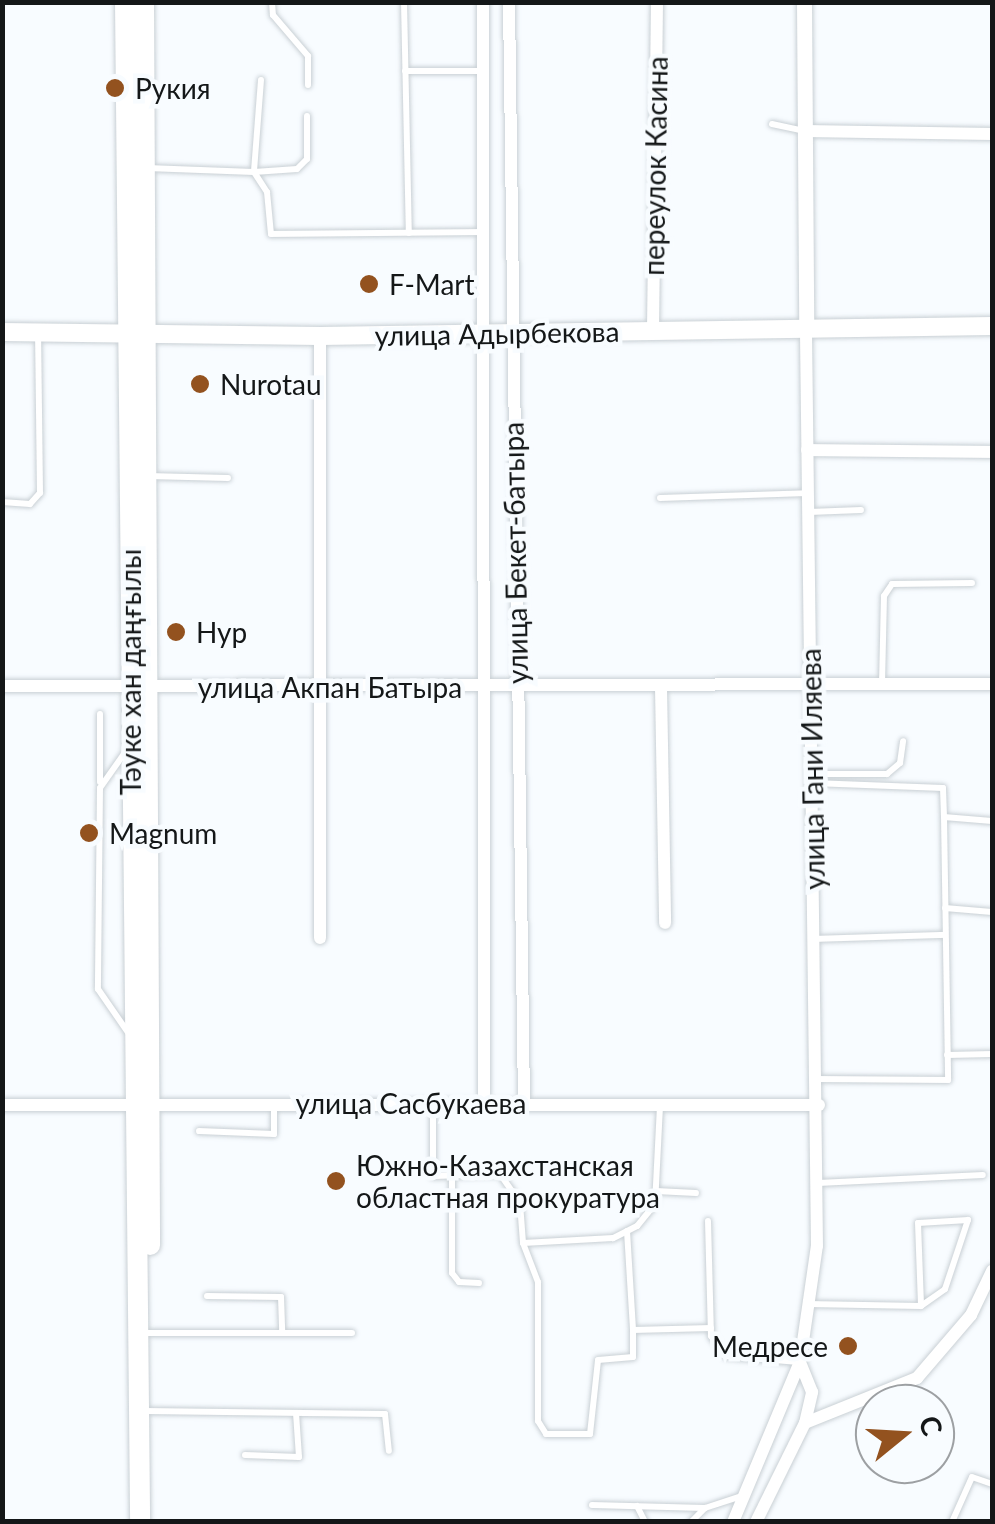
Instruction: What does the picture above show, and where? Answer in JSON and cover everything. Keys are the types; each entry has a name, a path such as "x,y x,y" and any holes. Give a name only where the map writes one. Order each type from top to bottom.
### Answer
{"main road":[{"name":"Тәуке хан даңғылы","path":"125,2 147,476 139,687 131,747 132,1038 141,1102"},
{"name":"Тәуке хан даңғылы","path":"140,1522 144,1333 138,334 146,168 144,2"},
{"name":"улица Адырбекова","path":"2,332 320,336 992,326"},
{"name":"Тәуке хан даңғылы","path":"144,1411 150,1522"}],"street":[{"name":"улица Бекет-батыра","path":"483,2 484,1104"},
{"name":"улица Бекет-батыра","path":"508,2 524,1104"},
{"name":"переулок Касина","path":"653,330 656,2"},
{"name":"улица Гани Иляева","path":"733,1522 800,1362 817,1246 819,1105 810,686 804,2"},
{"path":"805,131 992,134"},
{"path":"320,336 324,687 320,938"},
{"path":"808,450 992,452"},
{"name":"улица Акпан Батыра","path":"2,686 992,684"},
{"path":"661,686 665,923"},
{"name":"улица Сасбукаева","path":"2,1105 819,1105"},
{"path":"802,1428 916,1378 971,1316 992,1271"},
{"path":"756,1522 802,1428 812,1392 800,1362"}],"lane":[{"path":"272,2 273,15 308,56 308,85"},
{"path":"404,2 409,233"},
{"path":"406,71 485,71"},
{"path":"261,80 254,172 267,192 271,234 485,232"},
{"path":"146,168 254,172 297,169 307,160 307,116"},
{"path":"772,124 805,131"},
{"path":"2,502 30,504 40,493 38,333"},
{"path":"147,476 228,478"},
{"path":"660,498 808,493"},
{"path":"808,512 861,510"},
{"path":"882,685 884,596 892,584 972,583"},
{"path":"100,714 98,989 132,1038"},
{"path":"812,779 887,774 900,763 903,741"},
{"path":"100,788 107,770 131,747"},
{"path":"812,779 944,788 948,1080 818,1079"},
{"path":"944,817 992,821"},
{"path":"945,908 992,912"},
{"path":"815,939 946,935"},
{"path":"947,1054 992,1054"},
{"path":"199,1131 274,1134 274,1103"},
{"path":"432,1104 432,1176 500,1174 520,1202 523,1243 538,1282 538,1421 546,1434 590,1434 598,1360 633,1357 627,1231"},
{"path":"523,1243 612,1238 627,1231 654,1204 660,1104"},
{"path":"452,1175 452,1273 459,1282 478,1283"},
{"path":"818,1183 984,1176"},
{"path":"656,1191 696,1193"},
{"path":"806,1304 920,1306 946,1289 968,1220 918,1223 920,1306"},
{"path":"708,1222 711,1328 726,1356 800,1362"},
{"path":"206,1296 281,1297 282,1333"},
{"path":"633,1330 711,1328"},
{"path":"144,1333 352,1334"},
{"path":"144,1411 386,1414 390,1451"},
{"path":"244,1455 298,1457 296,1413"},
{"path":"952,1522 972,1477 992,1484"},
{"path":"592,1505 705,1508 744,1495"},
{"path":"636,1506 645,1522"},
{"path":"691,1522 705,1508"}],"place":[{"name":"Рукия","path":"115,88"},
{"name":"F-Mart","path":"369,284"},
{"name":"Nurotau","path":"200,384"},
{"name":"Нур","path":"176,632"},
{"name":"Magnum","path":"89,833"},
{"name":"Южно-Казахстанская областная прокуратура","path":"336,1181"},
{"name":"Медресе","path":"848,1346"}]}
